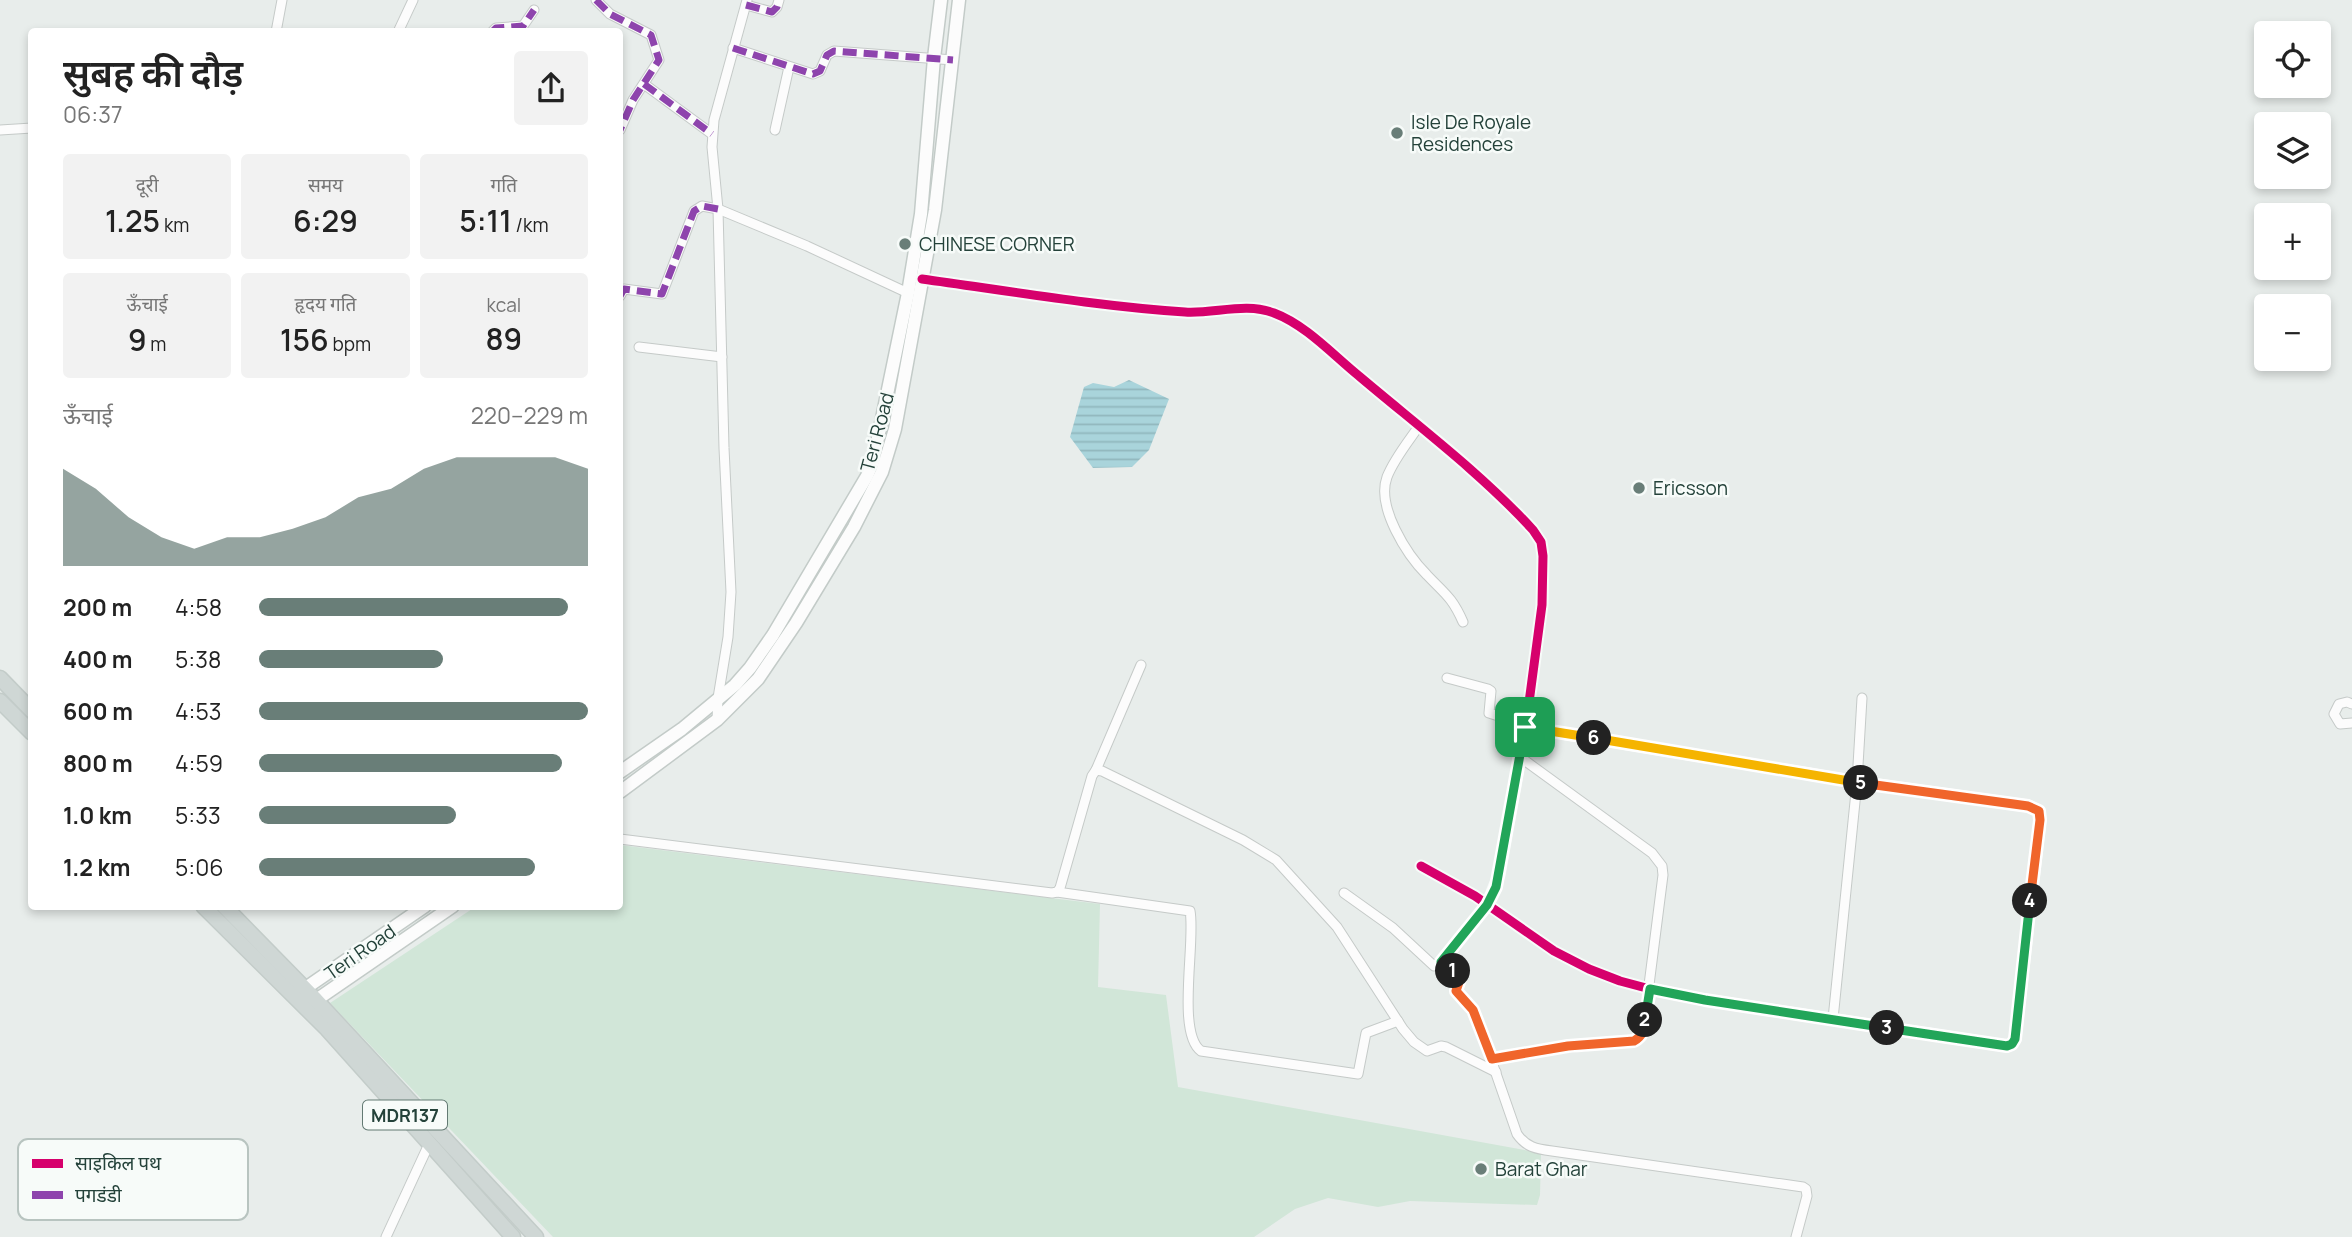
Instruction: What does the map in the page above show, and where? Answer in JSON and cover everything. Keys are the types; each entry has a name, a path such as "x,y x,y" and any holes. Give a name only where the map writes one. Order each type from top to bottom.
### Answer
{"main road":[{"path":"0,678 28,707"},
{"path":"0,701 28,729"},
{"name":"MDR137","path":"207,910 299,992 536,1237"},
{"name":"MDR137","path":"227,910 299,992"},
{"name":"MDR137","path":"311,1004 351,1055 513,1237"}],"street":[{"path":"277,28 282,0"},
{"path":"400,28 413,0"},
{"path":"717,720 718,698 729,637 731,592 718,209 712,134 747,2 772,12 779,0"},
{"name":"Teri Road","path":"623,770 682,729 735,685 762,652 867,476 877,447 908,320 908,293 921,214 941,0"},
{"path":"623,790 717,720 768,667 870,498 890,449 908,320 922,279 935,210 959,0"},
{"path":"598,1 610,14 652,37 659,60 623,114"},
{"path":"496,28 523,26 534,10"},
{"path":"733,48 818,74 827,55 834,51 953,60"},
{"path":"775,130 789,66"},
{"path":"644,84 712,134"},
{"path":"0,130 28,128"},
{"path":"623,291 662,294 694,211 702,206 718,209 908,293"},
{"path":"922,279 1186,312 1261,309 1274,313 1317,341 1458,459 1522,518 1541,542 1544,570 1542,605 1525,726 1499,875 1487,905 1441,962 1434,966 1393,928 1344,893"},
{"path":"639,347 722,357"},
{"path":"1419,426 1388,477 1386,503 1409,554 1428,577 1450,597 1463,622"},
{"path":"1057,891 1092,776 1097,770 1141,665"},
{"path":"1421,866 1475,896 1542,944 1570,960 1602,975 1650,989 1705,1000 2007,1046 2015,1039 2039,811 2028,806 1857,782 1525,726 1489,713 1491,691 1488,689 1447,678"},
{"path":"1833,1019 1857,782 1862,698"},
{"path":"2352,703 2339,704 2334,714 2340,723 2352,723"},
{"path":"1492,1059 1568,1046 1634,1041 1640,1038 1650,989 1664,875 1662,866 1644,847 1520,757"},
{"path":"1097,770 1243,841 1276,860 1337,927 1398,1021 1423,1049 1431,1051 1441,1046 1446,1047 1496,1072"},
{"path":"623,839 1052,893 1057,891 1191,911 1188,998 1192,1033 1196,1046 1202,1051 1358,1074 1366,1033 1398,1021"},
{"name":"Teri Road","path":"299,992 419,910"},
{"path":"311,1004 447,910"},
{"path":"1441,962 1445,962 1459,978 1456,991 1473,1010 1517,1134 1524,1143 1535,1149 1798,1185 1806,1189 1807,1196 1796,1237"},
{"path":"386,1237 429,1144"}],"green space":[{"path":"623,845 1100,904 1098,987 1166,995 1178,1087 1541,1153 1540,1195 1537,1205 1410,1201 1378,1207 1328,1198 1295,1209 1254,1237 553,1237 330,1003 470,910 623,910"}],"water":[{"path":"1129,380 1169,399 1149,450 1132,467 1093,468 1070,437 1084,387 1093,383 1114,387"}],"marked path":[{"path":"596,0 610,14 651,35 659,60 633,100 623,123"},
{"path":"746,5 772,12 779,0"},
{"path":"496,28 523,26 534,10"},
{"path":"733,48 813,74 820,71 827,55 834,51 953,60"},
{"path":"644,84 712,134"},
{"path":"623,291 662,294 694,211 702,206 718,209"}],"cycle path":[{"path":"922,279 1152,309 1196,312 1252,308 1274,313 1319,341 1471,469 1533,530 1541,542 1543,556 1542,605 1526,725 1499,875 1487,905 1441,962"},
{"path":"1421,866 1475,896 1554,951 1620,981 1705,1000 2007,1046 2012,1044 2015,1039 2039,811 2028,806 1857,782 1525,727"}],"place":[{"name":"Isle De Royale Residences","path":"1397,133"},
{"name":"CHINESE CORNER","path":"905,244"},
{"name":"Ericsson","path":"1639,488"},
{"name":"Barat Ghar","path":"1481,1169"}],"route":[{"path":"1525,727 1857,782 2028,806 2039,811 2015,1039 2012,1044 2007,1046 1924,1034 1650,989 1643,1032 1640,1038 1634,1041 1568,1046 1492,1059 1473,1010 1456,991 1459,978 1445,962 1441,962 1487,905 1496,887 1525,727"}]}
